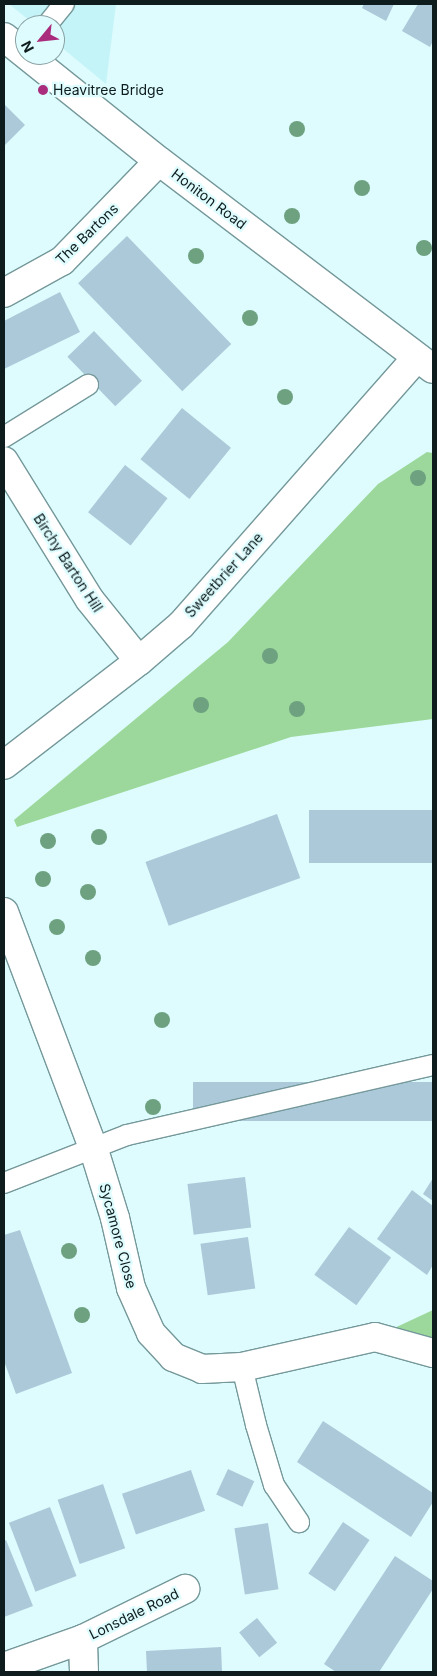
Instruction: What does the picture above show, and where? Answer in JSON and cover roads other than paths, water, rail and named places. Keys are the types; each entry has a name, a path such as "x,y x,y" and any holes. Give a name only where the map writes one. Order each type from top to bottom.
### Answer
{"street":[{"name":"Honiton Road","path":"40,65 159,161 425,363"},
{"name":"The Bartons","path":"4,293 62,261 159,161"},
{"name":"Sweetbrier Lane","path":"4,764 139,661 181,625 425,363"},
{"name":"Birchy Barton Hill","path":"4,460 90,600 139,661"},
{"name":"Sycamore Close","path":"4,912 94,1150 115,1218 131,1288 151,1334 173,1357 202,1369 242,1367 375,1337 433,1353"},
{"name":"Lonsdale Road","path":"4,1667 83,1639 185,1589"},
{"name":"Lonsdale Road","path":"83,1639 84,1672"}],"lane":[{"path":"55,15 64,4"},
{"path":"4,437 88,385"},
{"path":"4,1182 94,1150 127,1135 433,1065"},
{"path":"242,1367 256,1425 274,1485 299,1522"}],"place":[{"name":"Heavitree Bridge","path":"43,90"}]}
